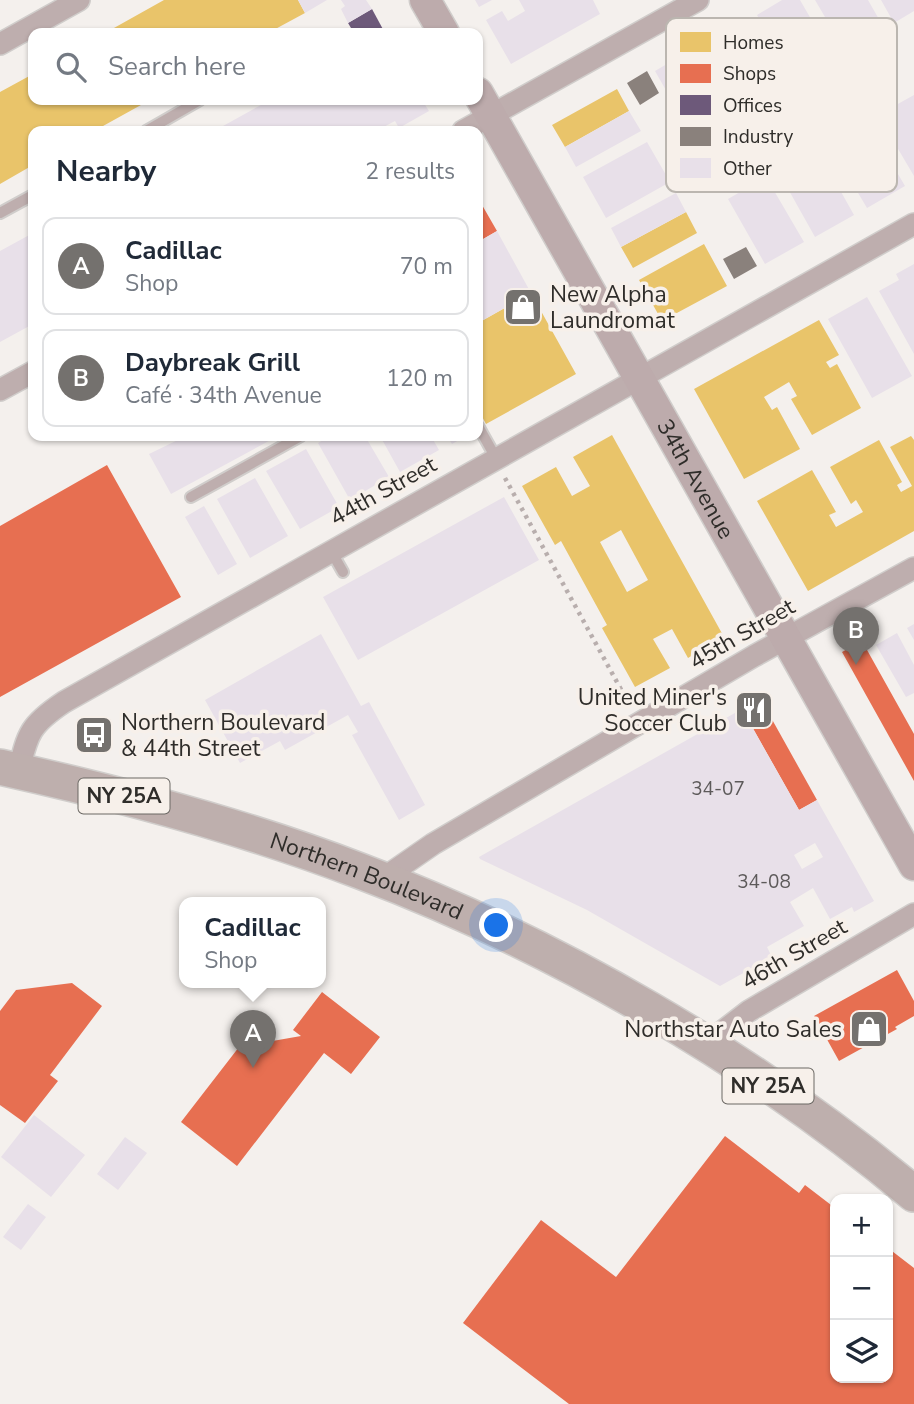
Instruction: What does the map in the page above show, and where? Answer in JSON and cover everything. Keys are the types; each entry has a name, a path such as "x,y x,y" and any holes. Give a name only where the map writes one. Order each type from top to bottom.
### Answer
{"main road":[{"name":"Northern Boulevard","path":"9,769 185,812 276,841 381,880 522,941 705,1045 819,1121 914,1194"}],"street":[{"path":"29,28 79,0"},
{"path":"425,0 441,28"},
{"path":"467,126 484,104 698,0"},
{"path":"0,44 28,28"},
{"name":"34th Avenue","path":"484,104 914,865"},
{"name":"44th Street","path":"9,769 45,715 914,224"},
{"path":"0,390 28,375"},
{"name":"45th Street","path":"381,880 433,844 786,639 914,568"},
{"name":"46th Street","path":"705,1045 749,1011 914,914"}],"lane":[{"path":"155,126 192,105"},
{"path":"0,213 28,198"},
{"path":"483,435 496,458"},
{"path":"191,497 292,441"},
{"path":"331,551 343,572"}],"path":[{"path":"496,458 514,497 640,723"}],"building: Homes":[{"path":"164,0 298,0 305,13 277,28 114,28"},
{"path":"28,77 28,105 141,105 103,126 28,126 28,168 0,184 0,92"},
{"path":"617,89 629,111 565,147 552,125"},
{"path":"686,212 697,233 633,268 621,247"},
{"path":"704,244 727,286 662,321 639,280"},
{"path":"531,293 576,374 486,424 483,418 483,320"},
{"path":"819,320 839,355 826,362 830,368 837,364 861,408 812,435 791,399 797,396 789,382 764,397 772,410 777,407 800,449 744,479 694,389"},
{"path":"612,435 724,637 688,658 672,629 653,639 670,668 635,687 602,628 607,625 561,541 555,545 522,486 556,467 572,496 590,486 573,457","holes":["621,530 648,580 627,592 600,542"]},
{"path":"911,436 914,440 914,531 808,591 757,501 812,470 836,512 829,515 836,527 863,512 856,500 851,504 830,467 879,440 902,482 897,485 901,492 912,486 890,447"}],"building: Shops":[{"path":"483,207 497,231 483,239"},
{"path":"107,465 181,597 0,697 0,526"},
{"path":"862,641 914,734 914,781 842,652"},
{"path":"760,698 817,800 799,810 742,709"},
{"path":"897,970 914,1001 914,1016 895,1027 897,1029 839,1061 814,1016"},
{"path":"72,983 102,1006 50,1075 58,1081 25,1123 0,1105 0,1011 16,990"},
{"path":"322,992 380,1037 351,1074 324,1053 237,1166 181,1122 239,1047 301,1036 293,1030"},
{"path":"725,1136 799,1193 805,1185 830,1204 830,1383 893,1383 893,1252 914,1268 914,1404 569,1404 463,1323 541,1220 616,1277"}],"building: Offices":[{"path":"372,9 382,28 351,28 348,23"}],"building: Industry":[{"path":"647,71 659,93 640,105 627,83"},
{"path":"746,247 757,266 734,279 723,259"}],"building: Other":[{"path":"298,0 327,0 305,13"},
{"path":"341,0 366,0 372,9 348,23 341,9 345,6"},
{"path":"475,0 492,0 479,7"},
{"path":"519,0 593,0 600,14 511,64 486,20 502,11 508,21 525,11"},
{"path":"782,0 800,0 810,18 759,18 757,15"},
{"path":"815,0 868,0 878,18 826,18"},
{"path":"881,0 914,0 914,11 897,21 897,18 891,18"},
{"path":"666,65 666,90 655,71"},
{"path":"914,95 914,176 897,147 897,104"},
{"path":"261,105 425,105 429,111 403,126 398,126 395,121 386,126 223,126"},
{"path":"629,111 641,131 576,167 565,147"},
{"path":"647,142 666,175 666,184 606,218 583,177"},
{"path":"897,172 905,186 897,191"},
{"path":"740,192 775,192 804,242 765,264 728,199"},
{"path":"790,192 841,192 854,215 815,237"},
{"path":"858,192 895,192 867,208"},
{"path":"676,193 686,212 621,247 611,228"},
{"path":"497,231 531,293 483,320 483,239"},
{"path":"28,236 28,327 0,342 0,251"},
{"path":"914,264 914,354 879,291 899,280 896,274"},
{"path":"867,297 912,376 872,398 828,319"},
{"path":"176,441 269,441 171,494 149,454"},
{"path":"368,441 389,477 350,500 318,443"},
{"path":"383,441 434,441 439,450 400,472"},
{"path":"306,449 339,507 300,529 266,471"},
{"path":"255,478 288,536 250,558 217,499"},
{"path":"504,497 539,560 358,660 323,597"},
{"path":"204,506 237,564 218,575 185,517"},
{"path":"914,624 914,640 907,628"},
{"path":"897,633 914,665 914,693 906,697 876,645"},
{"path":"321,634 361,706 369,702 425,805 399,820 352,735 358,732 348,715 285,750 280,741 240,763 205,700"},
{"path":"742,709 799,810 817,800 874,901 854,912 852,907 830,919 813,888 790,902 804,926 767,947 772,957 720,986 587,910 479,857","holes":["815,843 823,857 802,869 794,855"]},
{"path":"34,1115 85,1155 51,1197 1,1157"},
{"path":"125,1137 147,1153 118,1190 97,1174"},
{"path":"28,1204 46,1217 21,1250 3,1237"}],"place":[{"name":"New Alpha Laundromat","path":"523,307"},
{"name":"Daybreak Grill","path":"856,665"},
{"name":"United Miner's Soccer Club","path":"754,710"},
{"name":"Northern Boulevard & 44th Street","path":"94,735"},
{"name":"Northstar Auto Sales","path":"869,1029"},
{"name":"Cadillac","path":"253,1068"}]}
